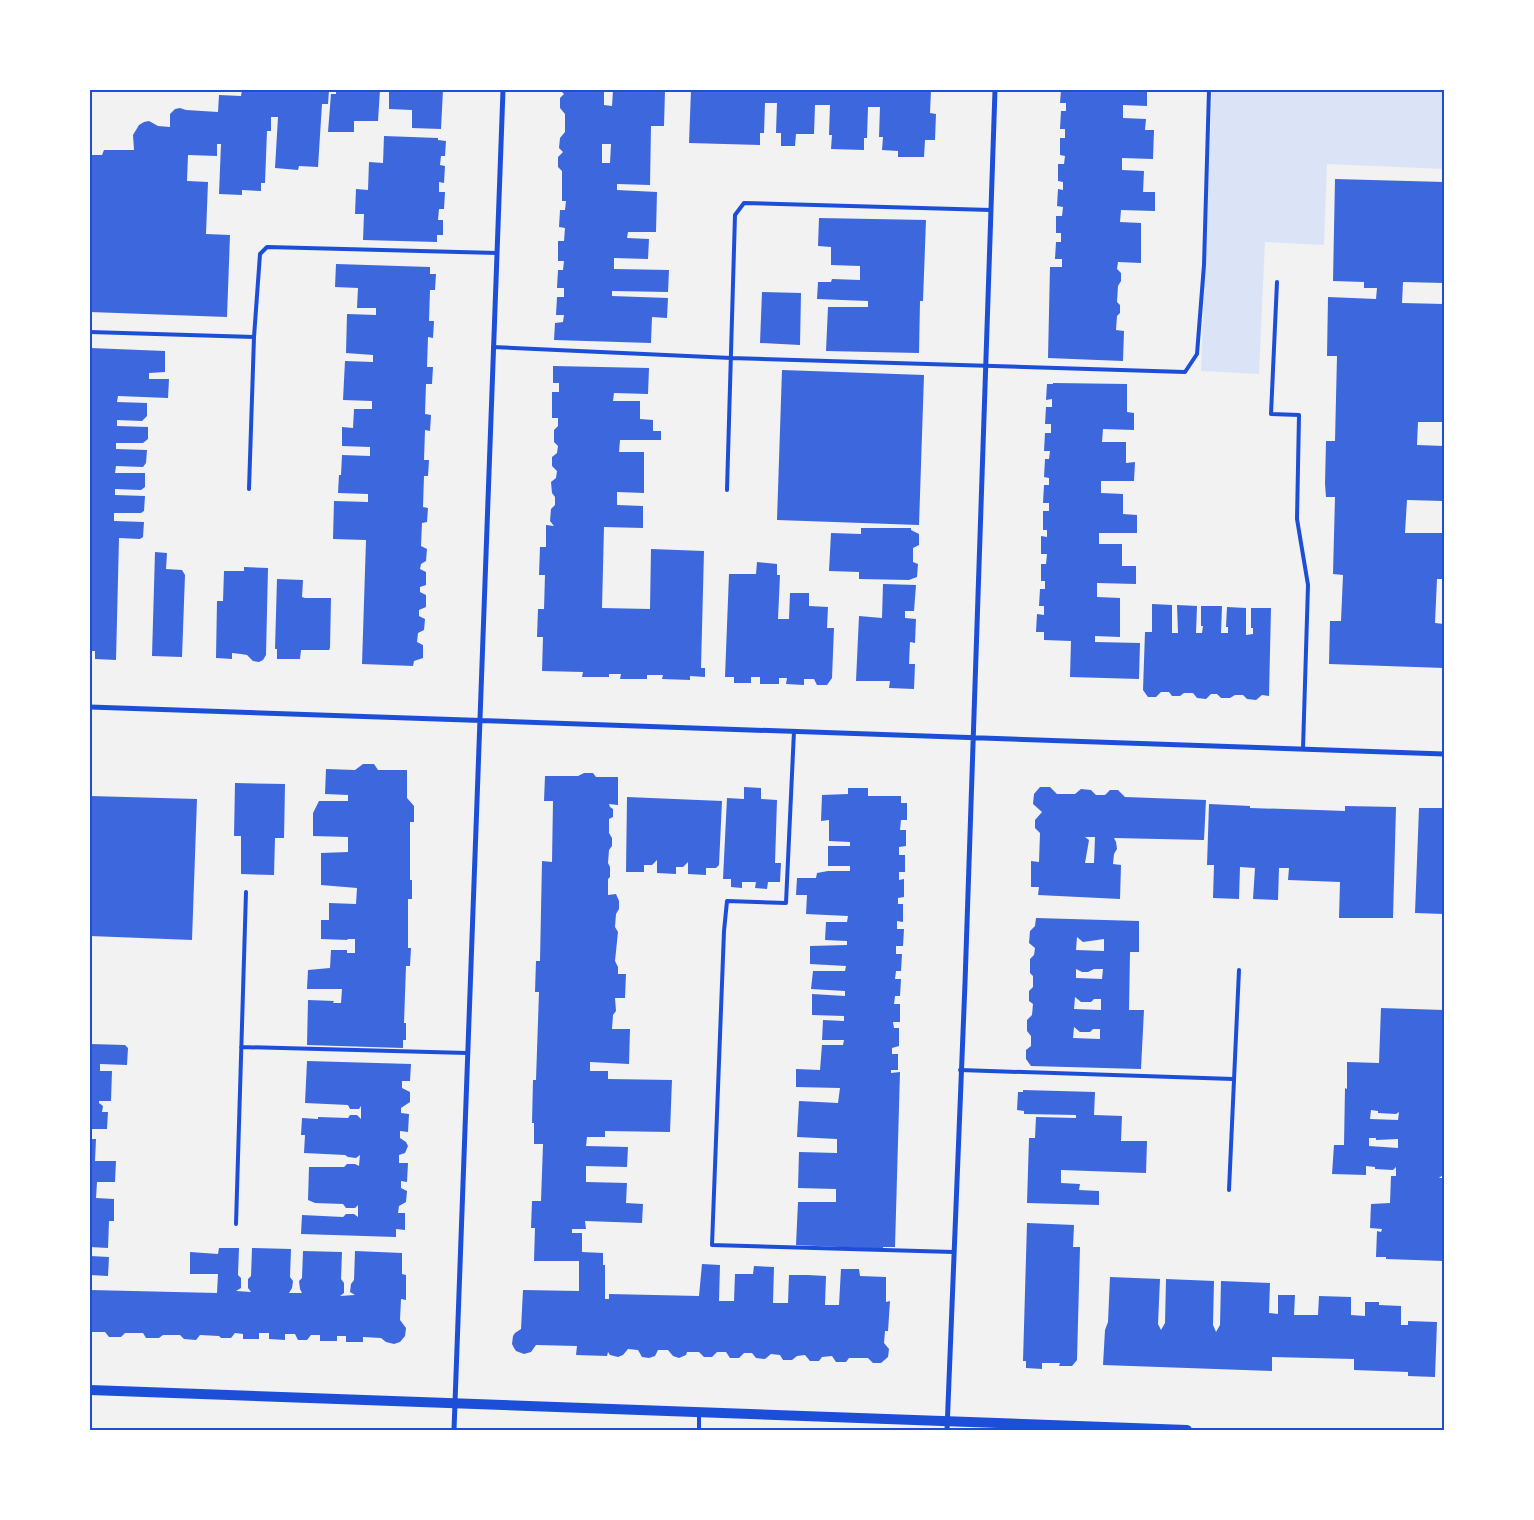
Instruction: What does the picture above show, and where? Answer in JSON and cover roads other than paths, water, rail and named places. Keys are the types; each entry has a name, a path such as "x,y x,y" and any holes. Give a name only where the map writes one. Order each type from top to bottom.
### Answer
{"main road":[{"path":"90,1390 699,1412 948,1426 1187,1430"}],"street":[{"path":"454,1430 503,90"},
{"path":"948,1426 995,90"},
{"path":"90,707 1444,754"}],"lane":[{"path":"493,346 731,358 1186,372 1197,354 1198,344 1204,265 1209,90"},
{"path":"727,490 735,216 744,203 991,210"},
{"path":"249,489 254,337 260,254 267,247 497,252"},
{"path":"1277,282 1271,414 1299,416 1297,519 1308,585 1303,749"},
{"path":"90,332 254,337"},
{"path":"794,731 786,903 727,901 724,931 712,1245 954,1252"},
{"path":"236,1224 246,892"},
{"path":"1229,1190 1239,970"},
{"path":"241,1047 467,1053"},
{"path":"960,1070 1233,1079"},
{"path":"699,1412 699,1430"}]}
